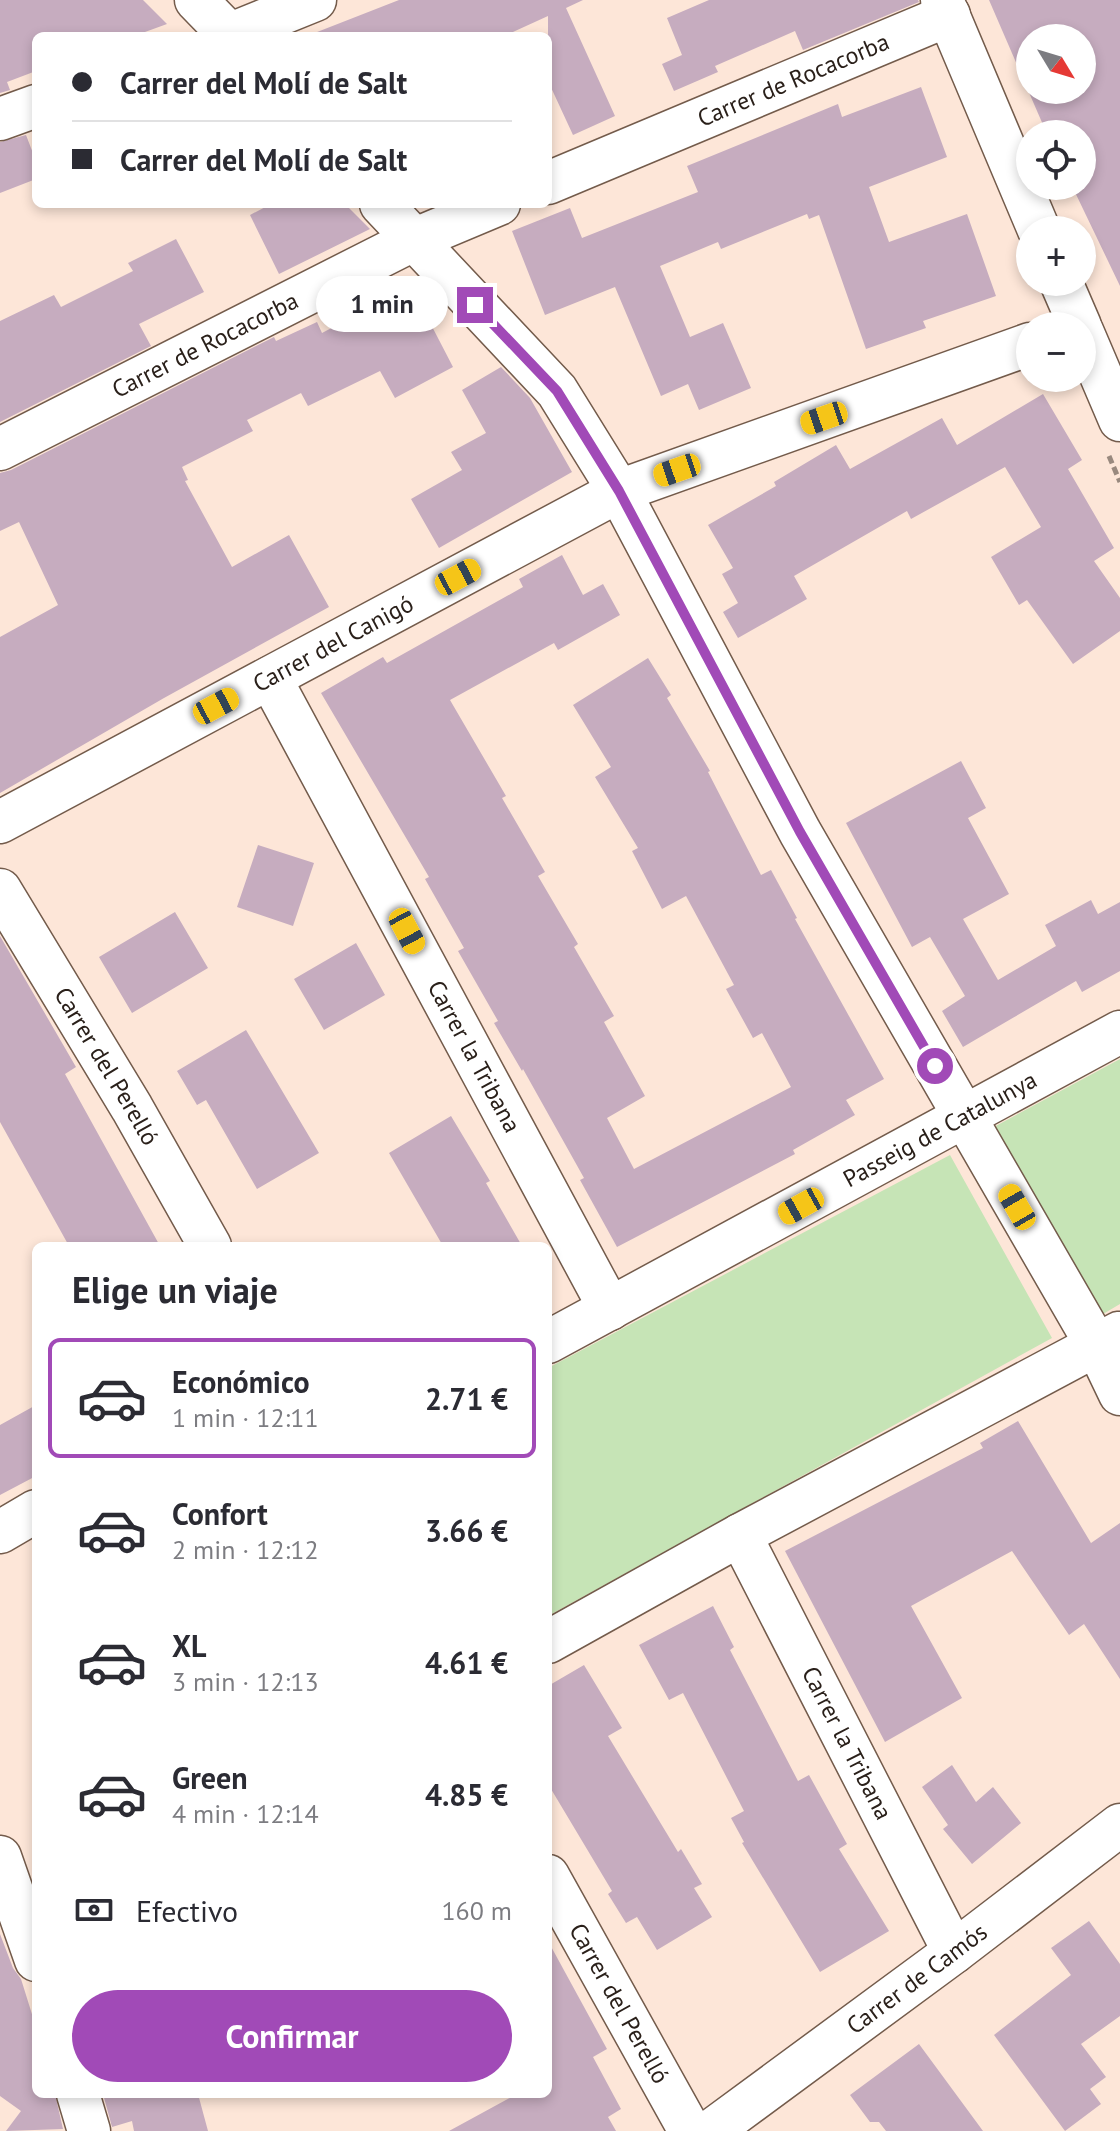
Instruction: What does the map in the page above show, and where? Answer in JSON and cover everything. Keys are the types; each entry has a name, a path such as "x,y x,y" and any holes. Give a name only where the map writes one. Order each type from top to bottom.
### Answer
{"street":[{"path":"196,0 225,32"},
{"path":"239,32 315,0"},
{"path":"945,8 1033,216"},
{"name":"Carrer de Rocacorba","path":"552,181 945,8"},
{"path":"0,119 32,107"},
{"path":"385,208 557,391 619,491 800,832 965,1118 1108,1340 1120,1394"},
{"name":"Carrer de Rocacorba","path":"0,449 413,240 489,208"},
{"name":"Carrer del Canigó","path":"0,822 619,491 1016,349"},
{"path":"1096,364 1120,420"},
{"name":"Carrer la Tribana","path":"270,678 610,1309"},
{"name":"Carrer del Perelló","path":"0,890 132,1108 208,1242"},
{"name":"Passeig de Catalunya","path":"552,1340 1120,1032"},
{"path":"552,1640 740,1535 1108,1340"},
{"path":"0,1532 32,1513"},
{"name":"Carrer la Tribana","path":"740,1535 954,1952"},
{"name":"Carrer de Camós","path":"711,2131 1120,1825"},
{"path":"0,1857 32,1949"},
{"name":"Carrer del Perelló","path":"552,1883 690,2131"},
{"path":"79,2098 89,2131"}],"green space":[{"path":"1120,1059 1120,1304 1098,1317 992,1128"},
{"path":"950,1155 1052,1338 552,1614 552,1366"}],"building":[{"path":"0,0 143,0 167,24 145,32 32,32 32,73 7,82 10,90 0,93"},
{"path":"399,0 583,0 566,8 615,116 573,135 552,90 552,32 548,32 548,16 513,32 317,32"},
{"path":"709,0 919,2 803,50 795,31 715,66 718,72 674,91 662,64 682,55 667,18"},
{"path":"989,0 1120,0 1120,286 1096,236 1096,216 1086,216 1079,200 1096,200 1096,120 1041,120 1034,104 1096,104 1096,24 1016,24 1016,62"},
{"path":"921,87 947,157 869,187 889,242 967,214 996,296 923,321 926,328 866,349 819,215 809,219 807,214 721,249 718,242 660,266 690,337 723,323 751,388 699,410 688,384 661,396 615,287 545,315 512,231 570,208 582,238 698,192 687,166 838,104 842,117"},
{"path":"26,135 32,151 32,181 0,193 0,142"},
{"path":"263,208 349,208 370,229 279,274 250,215"},
{"path":"176,239 204,292 139,324 151,346 0,422 0,321 54,295 61,307 133,271 128,263"},
{"path":"411,286 453,367 395,398 380,371 308,406 301,393 247,420 253,431 182,467 188,480 185,481 232,567 289,535 329,607 0,793 0,637 58,605 19,522 0,531 0,473 274,337 276,341 317,322 322,333"},
{"path":"501,367 530,398 572,472 439,548 411,499 462,470 451,452 486,433 462,390"},
{"path":"1043,394 1082,460 1068,469 1114,548 1094,561 1120,598 1120,631 1073,664 1027,600 1019,605 991,557 1041,527 1005,467 911,519 907,511 794,576 807,599 738,638 723,612 738,603 722,574 733,568 708,525 776,486 774,482 836,445 850,469 942,418 957,445"},
{"path":"562,555 583,595 603,584 620,615 558,650 554,643 450,700 506,796 502,798 545,872 538,876 578,944 574,947 614,1016 604,1022 645,1096 607,1118 634,1169 791,1087 762,1033 753,1038 726,989 734,985 686,896 662,909 632,851 638,848 595,777 611,767 573,705 648,658 671,695 667,698 710,771 761,875 771,870 884,1079 846,1100 855,1115 793,1150 795,1154 617,1247 580,1180 584,1178 494,1023 498,1021 458,951 464,948 425,879 429,877 321,693 383,657 387,663 523,587 519,579"},
{"path":"961,761 986,808 968,818 1009,894 963,919 998,980 1056,946 1045,925 1091,900 1098,914 1120,902 1120,971 1082,992 1076,981 963,1047 942,1011 965,996 930,937 912,947 846,823"},
{"path":"258,845 314,863 293,926 237,907"},
{"path":"175,912 208,968 132,1013 99,957"},
{"path":"0,936 76,1067 65,1074 158,1242 67,1242 0,1122"},
{"path":"356,943 385,995 324,1030 294,979"},
{"path":"246,1030 319,1153 257,1189 206,1100 197,1105 177,1071"},
{"path":"451,1116 490,1181 486,1183 520,1242 441,1242 389,1153"},
{"path":"32,1407 32,1478 0,1495 0,1425"},
{"path":"1018,1421 1091,1543 1120,1523 1120,1679 1084,1624 1069,1635 1012,1551 911,1606 962,1698 885,1742 785,1551 983,1448 980,1443"},
{"path":"713,1606 734,1647 730,1650 798,1781 809,1775 847,1844 839,1849 889,1931 820,1972 742,1843 731,1818 744,1811 683,1693 669,1700 639,1645"},
{"path":"584,1665 622,1728 608,1736 678,1852 681,1849 702,1884 694,1888 712,1917 657,1950 637,1917 626,1923 608,1894 612,1891 552,1791 552,1684"},
{"path":"952,1765 976,1802 993,1787 1021,1823 972,1864 943,1829 948,1825 922,1787"},
{"path":"1089,1921 1120,1964 1120,2016 1081,2044 1106,2077 1090,2089 1101,2104 1065,2131 994,2035 1071,1975 1051,1948"},
{"path":"0,1934 13,1968 21,1979 32,2014 32,2098 56,2098 63,2129 6,2131 21,2111 0,2096"},
{"path":"552,1948 607,2049 593,2057 621,2109 608,2117 616,2131 449,2131 510,2098 552,2098"},
{"path":"919,2044 983,2131 886,2131 879,2122 870,2122 850,2095"},
{"path":"104,2098 199,2098 208,2131 134,2131 132,2121 112,2127"}],"route":[{"path":"475,305 557,391 619,491 800,832 935,1066"}]}
